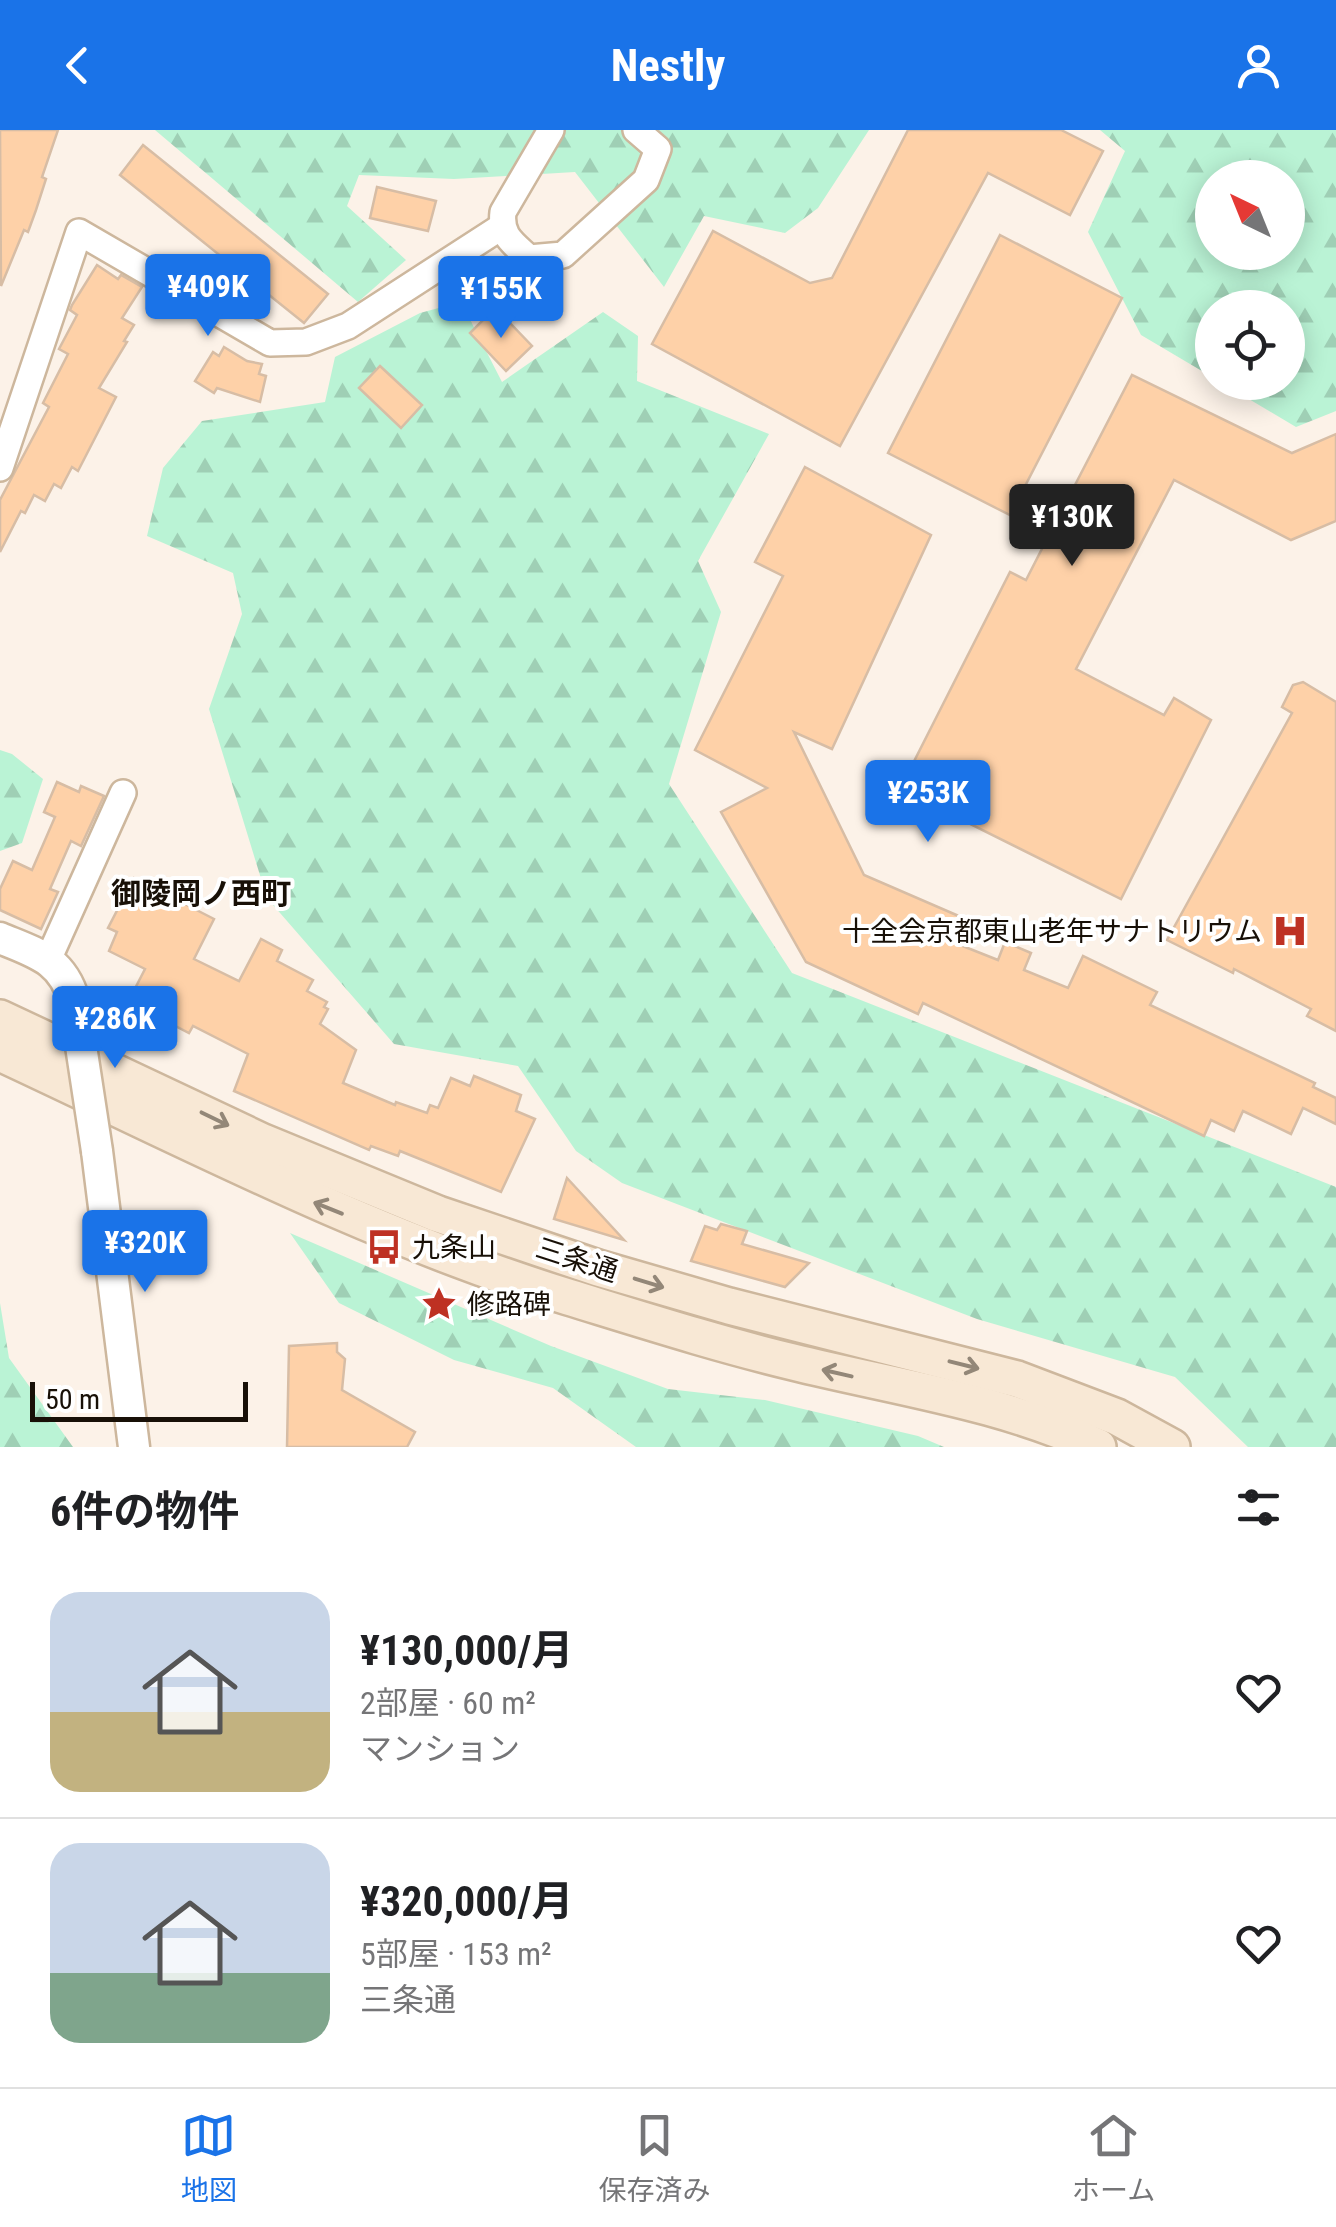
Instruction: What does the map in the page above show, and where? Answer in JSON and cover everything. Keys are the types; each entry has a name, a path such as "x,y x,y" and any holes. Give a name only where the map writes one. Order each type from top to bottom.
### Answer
{"main road":[{"name":"三条通","path":"0,1018 263,1142 438,1214 598,1268 729,1306 1017,1379 1117,1417 1172,1447"},
{"name":"三条通","path":"0,1053 241,1170 463,1261 564,1296 789,1362 1043,1424 1098,1447"}],"street":[{"path":"550,130 503,212 502,227 508,240 529,258 563,255 646,180 658,149 644,132"},
{"path":"0,468 79,232 270,343 306,342 348,326 502,227"},
{"path":"48,960 123,793"},
{"path":"0,938 48,960 62,971 74,1000 134,1447"}],"green space":[{"path":"155,130 869,130 818,208 785,233 704,216 664,287 575,172 454,179 359,175 347,206 406,260 358,302"},
{"path":"1100,130 1336,130 1336,411 1296,427 1251,400 1305,400 1305,290 1195,290 1195,367 1141,335 1088,232 1125,151"},
{"path":"461,302 502,382 603,312 638,336 637,381 769,434 698,561 721,612 669,784 792,973 1336,1187 1336,1447 1248,1447 1175,1377 977,1319 622,1183 576,1151 518,1066 394,1044 267,898 209,709 242,614 233,573 147,536 163,468 202,421 325,402 335,357 420,313"},
{"path":"0,750 12,754 43,779 22,843 0,851"},
{"path":"290,1233 551,1346 668,1389 765,1400 918,1436 944,1447 636,1447 553,1388 454,1360 339,1303"},
{"path":"0,1303 9,1358 73,1447 0,1447"}],"building":[{"path":"0,130 58,130 28,232 24,230 1,286"},
{"path":"908,130 1061,130 1103,151 1070,215 988,173 840,446 652,344 713,231 810,283 832,278"},
{"path":"143,145 328,294 304,323 120,175"},
{"path":"377,187 436,201 428,231 370,218"},
{"path":"1000,235 1122,298 1022,492 1062,510 1132,375 1292,453 1336,434 1336,521 1291,540 1174,480 1076,669 1164,715 1174,698 1211,720 1121,899 900,789 1010,572 1026,580 1049,535 888,453"},
{"path":"97,265 118,279 121,275 142,287 122,318 134,325 124,341 127,342 99,388 116,397 78,471 72,467 61,488 54,484 45,501 34,495 0,552 0,500 49,407 43,403 68,354 59,349 77,315 70,310"},
{"path":"492,311 532,346 506,371 470,333"},
{"path":"224,347 247,361 262,364 259,374 266,376 260,402 217,388 214,393 195,381 213,352 219,356"},
{"path":"380,366 422,405 401,428 359,388"},
{"path":"805,467 931,535 832,749 794,732 864,875 961,917 950,941 998,960 1005,942 1031,953 1024,970 1068,988 1083,956 1157,992 1150,1005 1315,1083 1313,1087 1336,1098 1336,1124 1303,1108 1291,1134 1243,1111 1234,1131 1211,1120 1204,1136 923,1003 918,1014 806,962 721,812 767,788 695,750 783,576 755,562"},
{"path":"1303,682 1336,702 1336,1031 1307,1016 1311,1009 1167,940 1292,713 1282,707 1293,685"},
{"path":"57,782 79,792 81,786 104,796 81,846 71,841 50,889 58,892 41,929 0,910 0,889 13,861 32,870 55,817 44,812"},
{"path":"134,878 214,919 194,959 239,981 261,939 282,950 277,961 313,980 307,991 327,1002 324,1007 328,1009 320,1024 356,1050 343,1083 395,1105 396,1102 427,1113 430,1105 438,1108 451,1078 470,1086 474,1076 521,1095 516,1111 535,1119 501,1192 400,1151 398,1156 371,1146 369,1150 234,1091 248,1054 193,1026 189,1033 126,1006 145,969 109,951 117,932 108,928"},
{"path":"567,1178 624,1240 554,1219"},
{"path":"721,1224 747,1231 742,1244 809,1263 785,1287 691,1261 705,1226 717,1230"},
{"path":"337,1343 337,1352 345,1359 342,1390 415,1432 407,1447 287,1447 289,1346"}],"place":[{"name":"十全会京都東山老年サナトリウム","path":"1290,931"},
{"name":"九条山","path":"384,1247"},
{"name":"修路碑","path":"439,1304"}],"district":[{"name":"御陵岡ノ西町","path":"201,893"}]}
